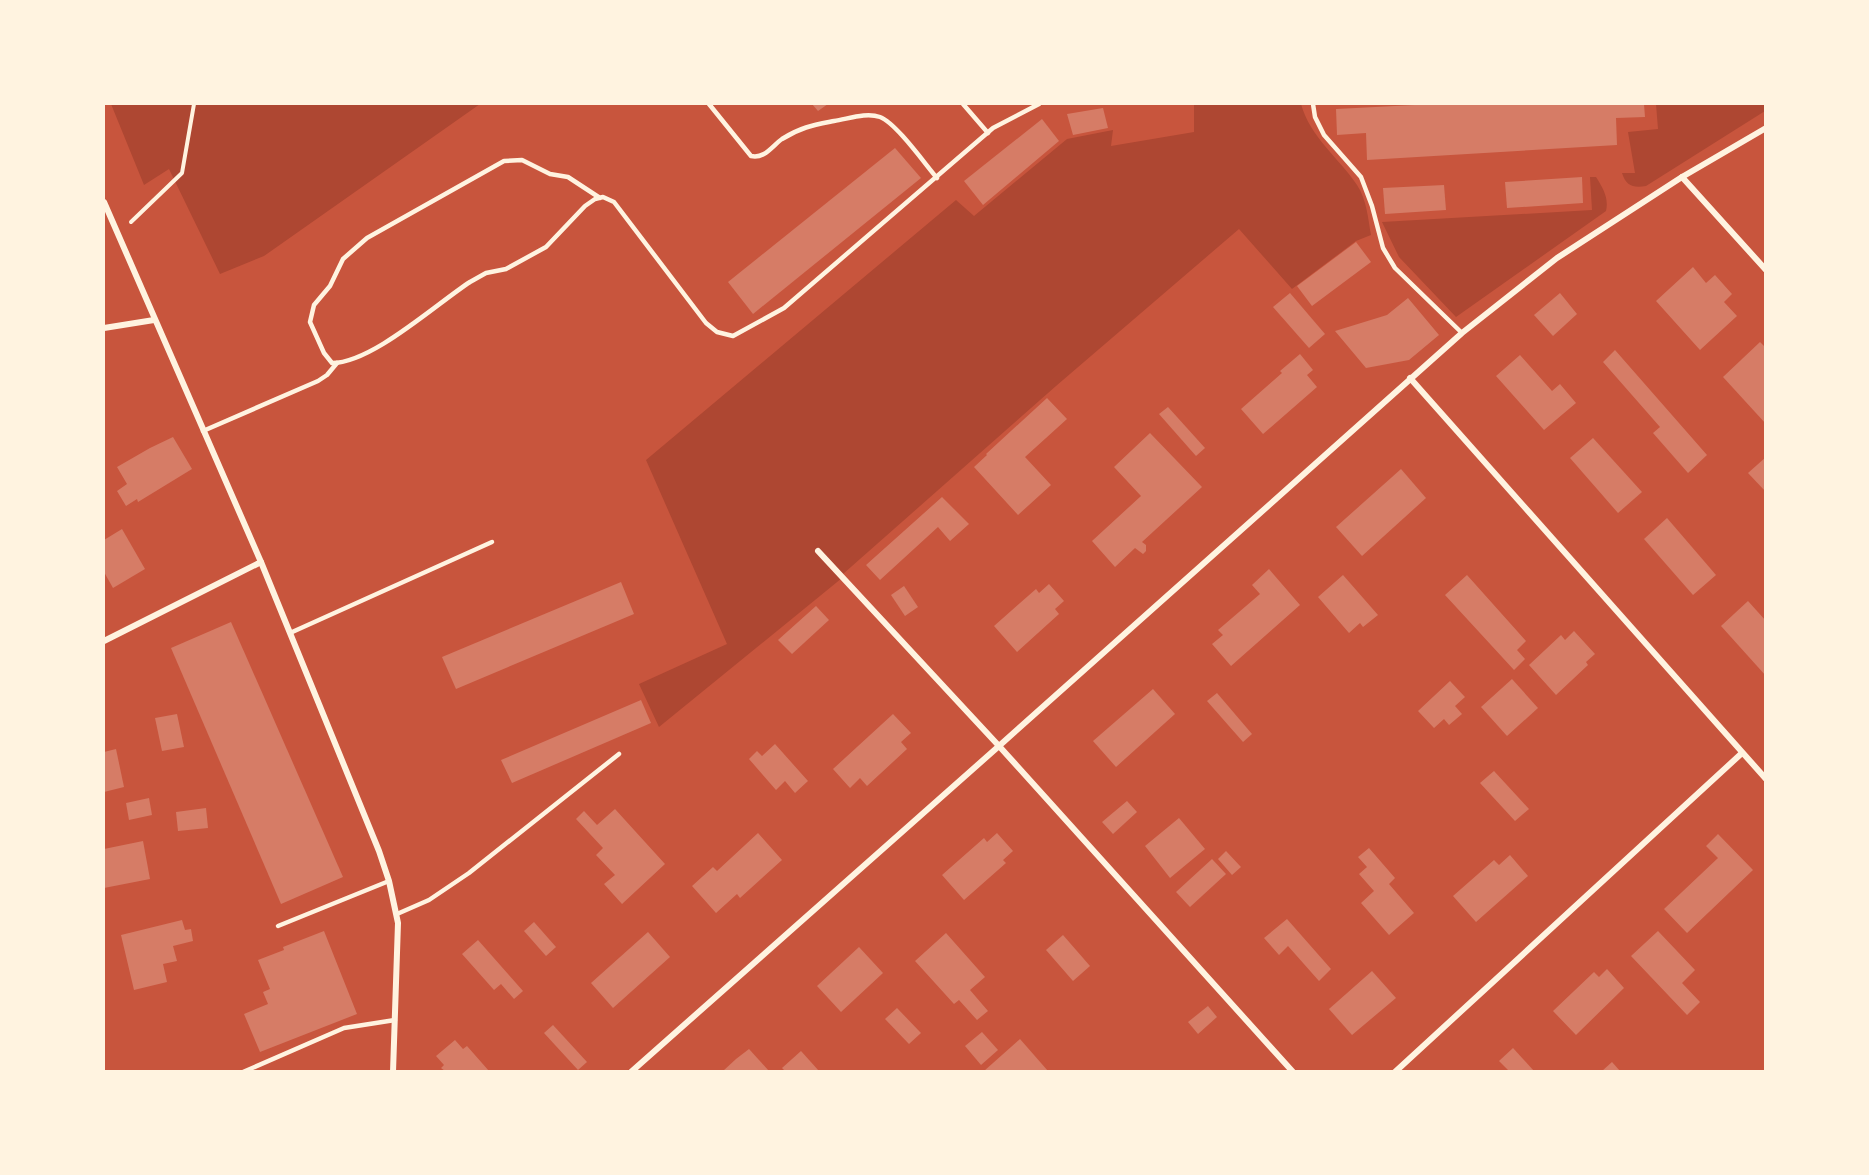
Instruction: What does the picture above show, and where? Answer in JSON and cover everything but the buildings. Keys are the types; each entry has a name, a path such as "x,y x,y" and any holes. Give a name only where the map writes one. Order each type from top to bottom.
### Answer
{"street":[{"path":"631,1071 1462,333 1557,258 1682,177 1766,128"},
{"path":"1682,177 1766,270"},
{"path":"104,202 261,562 379,851 389,881 397,914 393,1071"},
{"path":"104,328 154,320"},
{"path":"1410,378 1766,779"},
{"path":"818,550 1293,1071"},
{"path":"104,641 261,562"},
{"path":"1395,1071 1742,753"}],"lane":[{"path":"709,104 754,157 767,152 779,141 800,128 865,115 880,117 892,125 937,178"},
{"path":"963,104 988,133"},
{"path":"600,198 568,177 550,174 522,160 504,161 367,238 343,259 330,286 314,305 310,322 324,353 332,363 342,363 384,344 471,282 486,273 506,269 546,246 585,206 603,197 614,202 706,324 717,332 733,336 784,308 988,133 1010,118 1039,104"},
{"path":"1313,104 1315,117 1324,135 1361,177 1372,206 1383,248 1395,268 1462,333"},
{"path":"203,431 318,381 327,375 337,363"},
{"path":"290,633 492,542"},
{"path":"397,914 429,900 469,873 619,754"},
{"path":"278,927 389,881"},
{"path":"243,1071 344,1028 395,1020"}],"path":[{"path":"117,236 182,173 194,104"}],"shaded area":[{"path":"111,104 480,104 264,256 220,274 169,169 144,185"},
{"path":"1194,104 1301,104 1311,127 1357,185 1367,210 1371,235 1356,241 1292,289 1239,229 1056,386 843,574 827,557 842,578 659,727 639,684 727,644 646,460 956,200 974,216 1067,139 1113,130 1111,146 1194,132"},
{"path":"1656,104 1765,104 1765,111 1646,186 1637,187 1628,183 1622,173 1635,173 1628,132 1658,129"},
{"path":"1590,177 1596,177 1603,189 1607,202 1606,211 1456,317 1399,257 1382,222 1592,210"}]}
